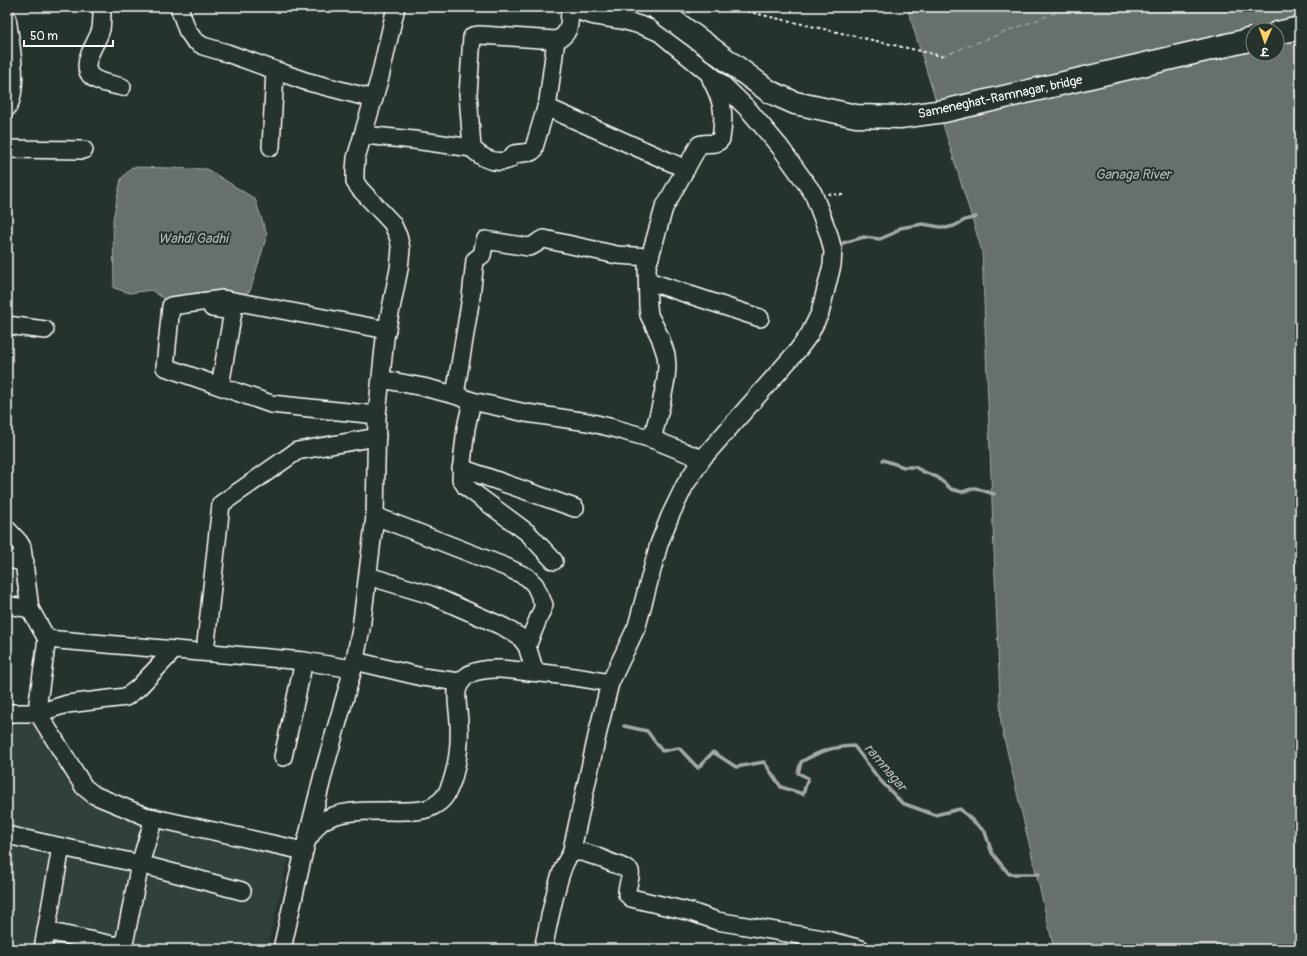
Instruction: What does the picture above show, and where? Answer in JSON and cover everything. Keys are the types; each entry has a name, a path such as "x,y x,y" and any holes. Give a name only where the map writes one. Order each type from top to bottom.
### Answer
{"main road":[{"name":"Sameneghat-Ramnagar, bridge","path":"655,7 770,92 795,103 856,116 900,117 944,111 1245,41"},
{"path":"1285,31 1300,28"}],"street":[{"path":"102,7 101,28 88,59 87,68 91,75 98,80 122,87"},
{"path":"179,7 187,30 194,40 203,46 227,53 275,72 374,99"},
{"path":"282,949 305,846 325,767 354,665 361,629 368,576 375,516 377,415 387,330 399,269 401,249 398,236 392,223 360,189 356,182 355,171 356,158 374,99 396,7"},
{"path":"544,949 560,877 566,861 571,854 595,742 610,684 637,626 659,544 670,516 685,485 702,459 798,350 809,335 820,313 826,294 832,265 833,251 829,234 814,193 780,147 748,109 706,70 660,33 650,28 623,20 594,16 580,12 572,7 567,33 563,37 556,40 480,35 473,36 471,42 468,94 472,148 478,155 491,160 507,161 514,154 532,152 546,108 556,40"},
{"path":"7,18 13,52 12,97 7,108"},
{"path":"652,439 661,405 667,366 666,355 650,315 648,306 647,273 664,208 699,145 718,143 721,139 723,107 720,95 706,70"},
{"path":"271,147 275,72"},
{"path":"546,108 686,169"},
{"path":"364,135 472,148"},
{"path":"7,149 84,150"},
{"path":"455,395 471,297 475,260 482,255 485,240 533,247 540,240 544,240 617,255 650,257"},
{"path":"648,281 760,318"},
{"path":"377,415 271,404 165,367 171,306 223,299 387,330"},
{"path":"186,304 233,311 220,386"},
{"path":"7,325 45,330"},
{"path":"382,380 423,387 472,401 526,413 588,422 652,439 702,459"},
{"path":"472,401 466,428 460,479 463,484 528,533 554,561"},
{"path":"205,652 220,504 297,451 377,437"},
{"path":"461,468 575,508"},
{"path":"375,516 506,567 527,577 535,585 544,605 527,646"},
{"path":"7,530 22,546 30,609 47,639 38,702 38,713 84,786 94,795 129,810 154,818 305,846"},
{"path":"7,559 25,562"},
{"path":"368,576 432,595 504,627 520,638 527,646 536,672"},
{"path":"7,604 30,609"},
{"path":"47,639 354,665 460,682"},
{"path":"7,713 38,713 67,704 126,697 138,688 174,650"},
{"path":"283,757 304,661"},
{"path":"305,846 319,824 331,816 353,812 415,811 435,806 444,799 455,771 460,743 457,700 458,689 460,682 469,675 477,671 490,669 536,672 591,679 610,684"},
{"path":"46,931 123,948 140,864 154,818"},
{"path":"7,835 140,864 242,891"},
{"path":"43,949 62,847"},
{"path":"571,854 576,852 589,854 628,869 631,874 627,894 631,898 718,920 823,939 861,949"}],"path":[{"path":"684,14 690,11 705,8 736,9 942,56"}],"shaded area":[{"path":"31,708 67,767 147,811 293,839 267,949 7,949 7,713"}],"water":[{"name":"Ganaga River","path":"907,7 1300,7 1300,949 1054,949 1001,725 982,251"},
{"name":"Wahdi Gadhi","path":"132,167 207,169 255,199 267,235 250,291 214,306 174,305 151,290 130,293 114,288 113,219 121,179"}],"waterway":[{"name":"ramnagar","path":"843,243 864,237 880,239 894,233 900,228 923,224 946,228 976,217"},
{"name":"ramnagar","path":"883,460 904,467 915,467 937,477 951,489 962,492 975,488 994,494"},
{"name":"ramnagar","path":"624,726 647,731 662,751 679,748 698,768 713,752 736,767 764,762 781,787 803,794 808,778 798,773 801,762 826,750 854,746 879,779 902,803 935,815 960,809 985,832 992,853 1009,874 1039,874"}],"ferry route":[{"path":"942,56 1071,7"}]}
